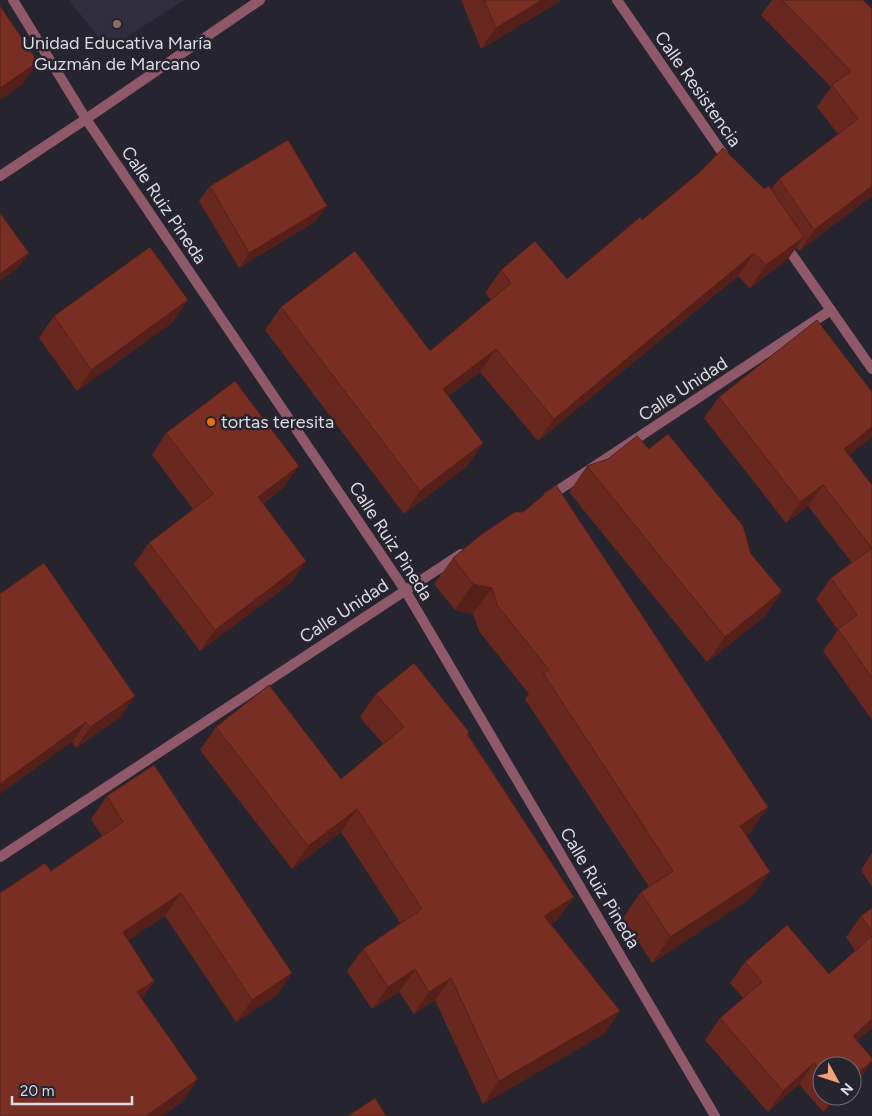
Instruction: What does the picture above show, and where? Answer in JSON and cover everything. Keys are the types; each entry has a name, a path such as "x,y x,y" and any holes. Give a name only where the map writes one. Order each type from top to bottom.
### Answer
{"street":[{"name":"Calle Ruiz Pineda","path":"13,0 86,119 405,590 715,1116"},
{"path":"0,176 260,0"},
{"name":"Calle Resistencia","path":"617,0 735,172"},
{"path":"780,237 872,369"},
{"name":"Calle Unidad","path":"539,502 831,310"},
{"name":"Calle Unidad","path":"0,857 472,546"}],"shaded area":[{"name":"Unidad Educativa María Guzmán de Marcano","path":"69,0 184,0 108,49"}],"building":[{"path":"484,0 542,0 496,28"},
{"path":"782,0 863,0 872,9 872,186 814,230 779,179 858,119 832,85 851,71"},
{"path":"0,6 38,62 0,88"},
{"path":"288,140 327,206 249,253 210,186"},
{"path":"723,148 764,189 769,186 804,237 766,265 754,253 554,419 496,349 443,389 483,443 420,491 281,307 355,251 430,351 511,283 501,270 535,241 567,279 640,217 642,220 700,172"},
{"path":"0,213 29,253 0,274"},
{"path":"150,247 188,300 91,370 54,316"},
{"path":"817,320 872,392 872,427 844,449 872,485 872,548 823,485 800,502 719,397"},
{"path":"235,381 299,466 258,497 306,561 215,630 149,543 213,494 166,433"},
{"path":"668,434 743,526 751,554 782,591 725,637 587,466 608,459 637,436 649,449"},
{"path":"556,485 768,807 740,826 770,872 670,937 641,892 673,871 543,673 549,670 497,605 492,588 473,584 453,558 482,534 515,512 523,512"},
{"path":"872,548 872,678 838,629 857,615 831,578"},
{"path":"44,563 135,696 90,727 86,722 0,784 0,592"},
{"path":"414,663 469,732 467,734 574,897 544,916 620,1011 499,1081 451,978 429,992 415,969 388,987 363,949 422,909 357,809 308,846 216,727 269,685 341,779 404,727 376,694"},
{"path":"154,765 292,973 252,1000 181,893 123,932 154,981 137,992 198,1079 146,1116 0,1116 0,893 45,863 51,871 123,822 107,796"},
{"path":"872,908 872,932 861,916"},
{"path":"787,925 829,974 872,936 872,1019 853,1036 872,1058 872,1061 862,1070 862,1056 812,1056 812,1065 783,1091 720,1018 762,982 745,962"},
{"path":"375,1098 386,1116 348,1116"}],"place":[{"name":"Unidad Educativa María Guzmán de Marcano","path":"117,24"},
{"name":"tortas teresita","path":"211,422"}]}
